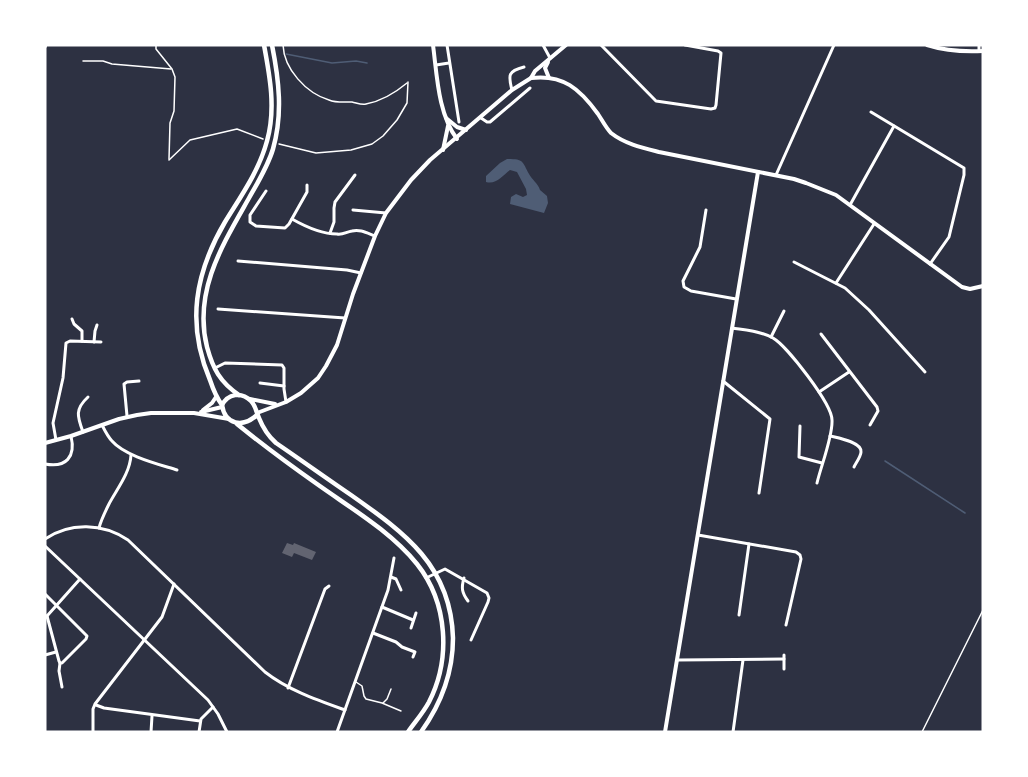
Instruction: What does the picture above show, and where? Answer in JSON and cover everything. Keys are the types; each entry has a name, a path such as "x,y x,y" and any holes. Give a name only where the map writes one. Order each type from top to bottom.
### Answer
{"highway":[{"path":"264,45 272,95 268,139 252,178 208,255 200,278 197,298 198,344 216,397 231,420 390,536 417,564 431,586 440,611 444,641 440,674 430,700 408,732"},
{"path":"272,45 278,75 280,108 274,148 265,171 216,258 206,293 204,329 206,341 214,368 225,384 239,395 249,399 254,405 267,434 276,443 385,519 413,543 435,572 450,609 453,651 450,673 443,692 421,732"},
{"path":"222,406 231,395 239,395"},
{"path":"231,420 246,423 257,414"}],"street":[{"path":"433,45 445,117 457,139"},
{"path":"447,45 459,122"},
{"path":"543,45 550,58"},
{"path":"257,414 301,393 326,366 338,345 361,273 386,213 420,170 512,90 531,78 535,71 566,45"},
{"path":"601,45 656,101 715,108 721,53 685,45"},
{"path":"776,175 834,45"},
{"path":"927,45 947,50 981,51 979,45"},
{"path":"549,78 545,68 550,58"},
{"path":"436,65 449,63"},
{"path":"512,90 510,75 524,67"},
{"path":"531,78 549,78 565,82 575,88 610,131 639,147 794,179 823,189 836,195 966,289 983,286"},
{"path":"481,118 490,122 530,88"},
{"path":"871,112 964,168 949,237 930,264"},
{"path":"445,117 457,127 466,130"},
{"path":"442,150 448,126"},
{"path":"849,205 894,126"},
{"path":"665,732 758,172"},
{"path":"330,233 334,222 335,202 355,176"},
{"path":"266,191 250,215 250,222 256,226 285,228 307,192 307,185"},
{"path":"353,210 386,213"},
{"path":"706,210 700,247 684,278 684,285 691,291 736,299"},
{"path":"292,219 307,228 330,233 345,234 353,230 361,230 375,236"},
{"path":"837,283 874,224"},
{"path":"238,261 361,273"},
{"path":"794,262 837,283 869,310 925,372"},
{"path":"218,309 346,318"},
{"path":"771,337 784,311"},
{"path":"72,319 82,331 82,341"},
{"path":"94,342 97,324"},
{"path":"732,328 750,331 776,340 802,368 831,410 830,436 817,483"},
{"path":"821,334 877,407 878,411 870,425"},
{"path":"56,440 53,423 63,378 65,344 68,341 101,342"},
{"path":"214,368 225,363 282,365 286,402"},
{"path":"819,392 849,372"},
{"path":"127,416 124,384 129,381 140,381"},
{"path":"723,381 770,419 759,493"},
{"path":"260,383 284,386"},
{"path":"197,412 208,407 216,397"},
{"path":"82,432 78,411 88,398"},
{"path":"249,399 279,404"},
{"path":"45,443 127,416 197,412 222,406"},
{"path":"197,412 231,420"},
{"path":"102,425 114,444 131,455 177,470"},
{"path":"800,426 798,457 822,463"},
{"path":"45,464 57,465 68,459 73,447 71,436"},
{"path":"830,436 858,445 861,452 854,467"},
{"path":"99,528 107,507 123,481 131,455"},
{"path":"45,539 69,528 99,528 116,532 128,540 276,681 288,688 345,710"},
{"path":"698,535 796,552 800,555 786,625"},
{"path":"739,615 749,544"},
{"path":"45,546 208,700 227,732"},
{"path":"337,732 382,607 394,558"},
{"path":"426,578 445,569 487,593 489,598 471,640"},
{"path":"391,577 396,579 401,590"},
{"path":"464,578 461,588 468,601"},
{"path":"62,687 59,674 60,663 46,616 80,579"},
{"path":"93,732 95,704 162,617 174,584"},
{"path":"288,688 325,589 329,586"},
{"path":"45,594 87,637 65,662 60,663"},
{"path":"382,607 413,620"},
{"path":"411,628 416,613"},
{"path":"373,633 415,652 412,657"},
{"path":"45,655 56,652"},
{"path":"678,660 756,660 784,657 784,669"},
{"path":"733,732 743,660"},
{"path":"95,704 104,708 152,716 200,721"},
{"path":"199,732 200,721 213,707"},
{"path":"151,732 152,716"}],"lane":[{"path":"922,732 983,610"},
{"path":"355,682 362,686 366,699 401,711"},
{"path":"382,703 387,699 391,689"}],"path":[{"path":"156,45 159,55 172,69 175,77 169,160 190,140 237,129 255,136"},
{"path":"283,45 285,56 293,73 314,93 328,100 355,102 362,105 384,99 408,82 407,103 397,120 383,136 372,144 351,150 316,153 287,146"},
{"path":"83,61 107,61 112,64 172,69"}],"water":[{"path":"507,159 522,162 540,190 547,196 548,203 544,213 510,204 511,197 516,194 523,197 527,195 517,172 510,170 496,181 486,182 486,176"}],"building":[{"path":"287,543 293,545 294,543 316,552 312,560 294,553 292,557 282,553"}],"waterway":[{"path":"286,54 332,63 356,61 367,63"},
{"path":"885,461 965,513"}]}
